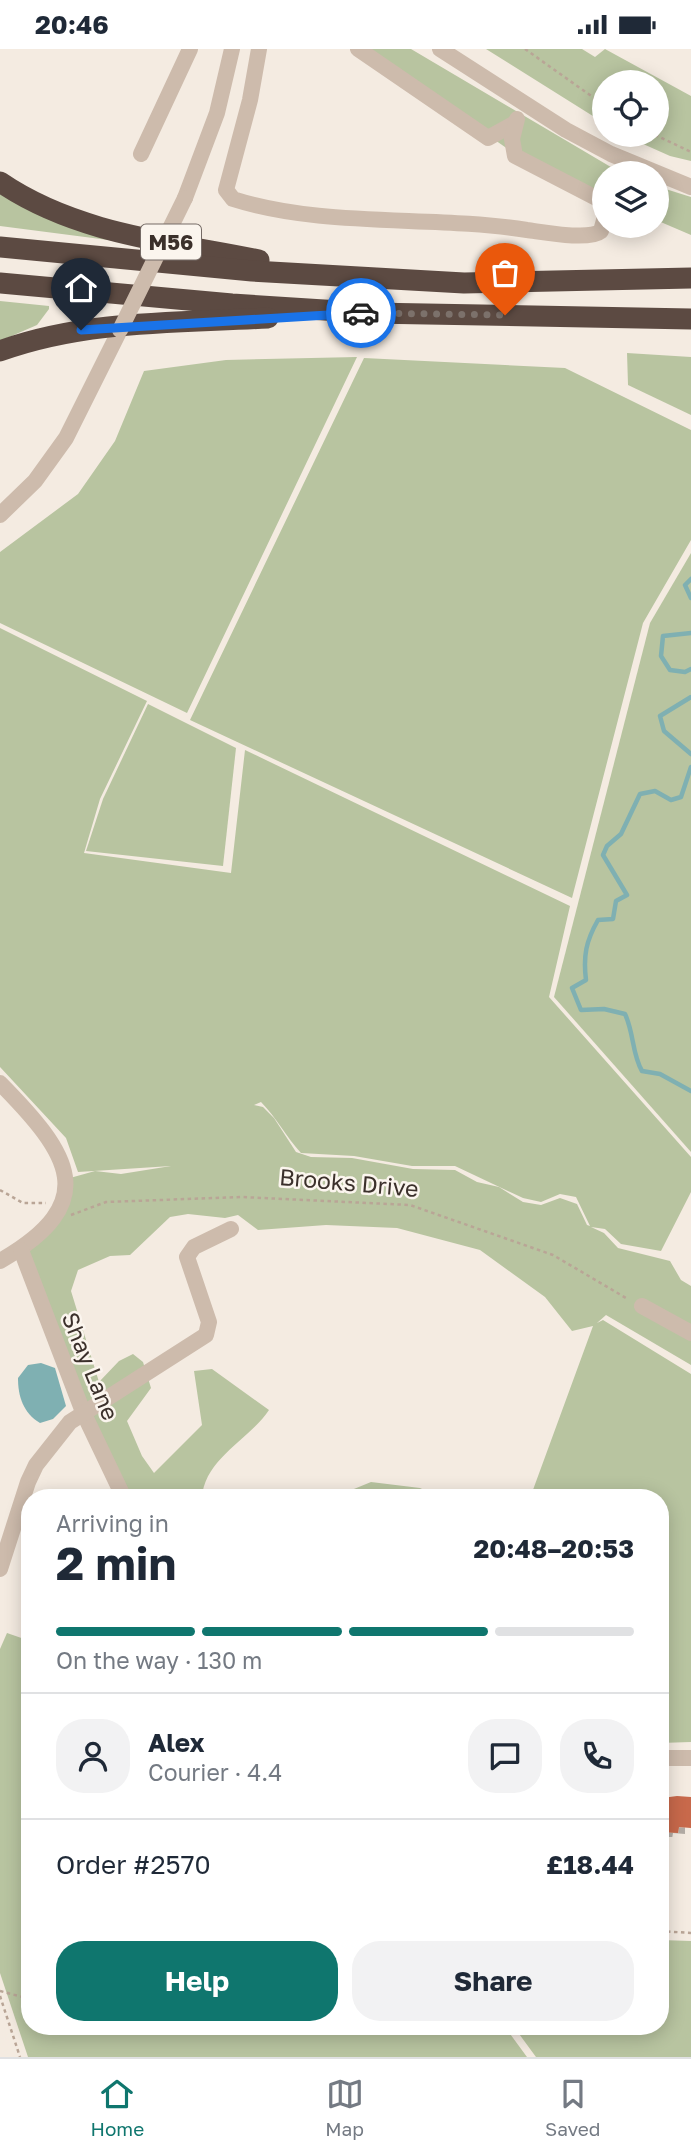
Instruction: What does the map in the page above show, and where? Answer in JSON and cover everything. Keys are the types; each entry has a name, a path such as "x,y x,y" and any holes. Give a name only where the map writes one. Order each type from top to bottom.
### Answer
{"highway":[{"name":"M56","path":"0,182 37,204 85,224 351,278"},
{"name":"M56","path":"0,247 351,278 464,283 691,278"},
{"path":"0,283 232,304 371,313 691,319"},
{"path":"0,351 54,335 104,327 371,313"}],"street":[{"path":"141,154 190,49"},
{"path":"0,515 35,481 66,438 185,198 217,113 232,49"},
{"path":"259,49 250,100 226,190 233,199 314,213 498,225 553,234 592,236"},
{"path":"358,49 488,138 515,123"},
{"path":"440,49 526,106 611,154 691,187"},
{"path":"526,106 515,123 512,139 515,156 592,196"},
{"path":"0,1083 35,1120 57,1154 66,1184 64,1203 54,1221 20,1249 0,1261"},
{"path":"28,1489 36,1465 70,1422 206,1335 209,1322 187,1257 194,1247 231,1229"},
{"name":"Shay Lane","path":"20,1249 83,1412 120,1489"},
{"path":"642,1305 691,1333"},
{"path":"0,1569 21,1508"},
{"path":"669,1758 691,1758"}],"path":[{"path":"525,49 592,96"},
{"path":"669,142 691,152"},
{"path":"0,1190 23,1203 64,1203"},
{"name":"Brooks Drive","path":"54,1221 106,1202 241,1197 410,1205 553,1255 626,1298"},
{"path":"669,1932 691,1933"},
{"path":"0,1991 21,1997"},
{"path":"0,1996 20,2057"}],"green space":[{"path":"364,49 411,49 601,161 592,161 592,193 541,172"},
{"path":"486,49 582,49 595,57 605,49 643,70 592,70 592,115"},
{"path":"669,84 691,96 691,161 650,147 669,147"},
{"path":"669,190 691,197 691,235 669,226"},
{"path":"0,194 56,222 116,241 0,226"},
{"path":"0,301 49,306 49,309 37,325 0,341"},
{"path":"627,353 691,357 691,415 628,385"},
{"path":"357,357 187,713 0,623 0,552 78,494 115,441 144,371 226,360"},
{"path":"364,358 565,368 691,430 691,540 643,623 572,898 190,720"},
{"path":"691,553 691,1152 554,997 650,623"},
{"path":"0,628 147,701 100,799 84,853 231,873 245,750 570,906 549,997 691,1157 691,1192 661,1251 621,1244 605,1229 591,1227 604,1233 618,1248 670,1261 681,1280 691,1286 691,1365 606,1315 597,1323 603,1320 691,1374 691,1742 669,1743 669,1489 533,1489 593,1326 572,1331 545,1297 480,1250 397,1228 326,1225 258,1230 238,1215 225,1218 188,1214 170,1217 130,1255 110,1256 78,1270 71,1291 99,1382 119,1361 133,1354 143,1362 151,1388 127,1421 142,1456 154,1473 202,1425 194,1371 212,1369 269,1410 219,1461 204,1489 120,1489 21,1250 37,1237 70,1178 95,1171 121,1174 171,1166 78,1172 66,1138 0,1067","holes":["261,1102 267,1108 301,1153 354,1156 412,1166 455,1166 523,1198 541,1202 560,1194 576,1197 590,1226 577,1204 560,1198 541,1205 523,1202 499,1187 477,1182 455,1170 413,1169 352,1158 311,1157 296,1152 274,1118 263,1107 254,1105"]},
{"path":"148,704 236,748 223,866 86,851 103,799"},
{"path":"371,1482 422,1489 354,1489"},
{"path":"7,1633 21,1638 21,2035 511,2035 527,2057 28,2057 0,1973 0,1649"},
{"path":"669,1940 691,1941 691,2057 536,2057 520,2035 669,2035"}],"water":[{"path":"41,1363 55,1368 66,1406 53,1419 40,1423 29,1414 23,1403 18,1378 28,1365"}],"building":[{"path":"669,1797 691,1797 691,1828 679,1827 678,1833 669,1832"}],"waterway":[{"path":"691,579 685,585 691,598"},
{"path":"691,633 663,636 661,656 670,670 685,672 691,669"},
{"path":"691,697 660,716 664,731 691,754"},
{"path":"691,767 681,797 671,800 655,791 640,794 621,834 607,846 603,855 627,895 616,901 613,919 598,920 586,949 586,980 572,988 581,1010 604,1009 625,1014 642,1071 660,1074 691,1091"}],"way so far":[{"path":"361,313 505,315"}],"route":[{"path":"81,330 136,324 361,313"}]}
